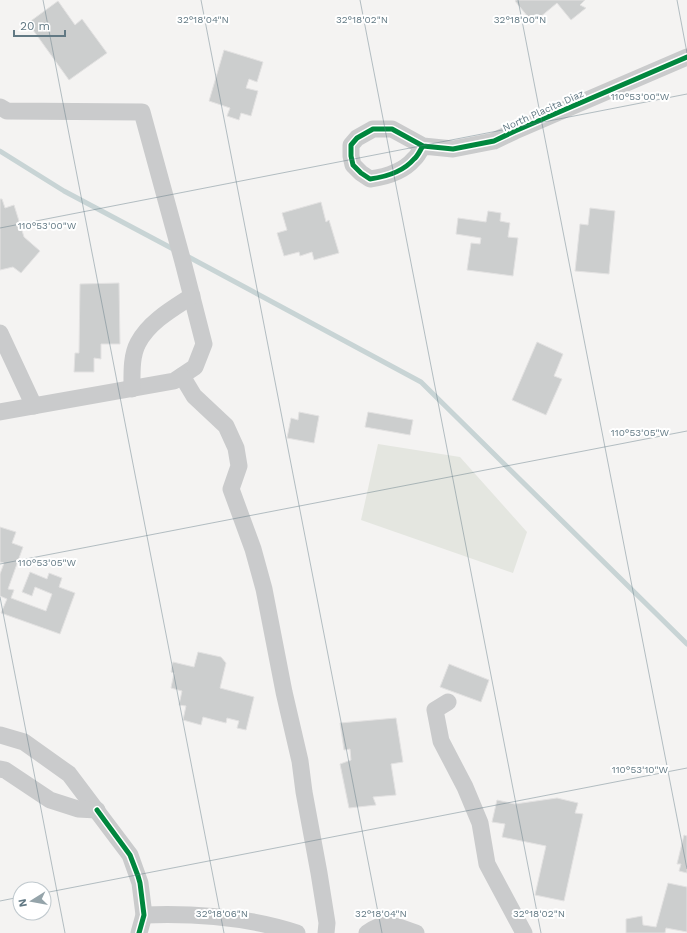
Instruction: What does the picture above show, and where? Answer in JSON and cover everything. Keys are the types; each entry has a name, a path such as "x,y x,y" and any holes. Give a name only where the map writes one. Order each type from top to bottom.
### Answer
{"street":[{"name":"North Placita Diaz","path":"423,146 453,150 494,141 685,55"},
{"path":"0,107 7,110 142,112 204,344 195,367 174,381 0,412"},
{"path":"132,389 132,363 138,343 151,325 192,296"},
{"path":"0,333 34,406"},
{"path":"182,376 194,396 226,426 236,448 239,466 231,489 253,549 264,589 284,692 300,761 327,923 326,933"},
{"path":"448,702 435,710 441,741 465,787 480,823 487,864 524,933"},
{"path":"0,735 24,742 69,774 130,855 140,883 144,915 139,933"},
{"path":"0,769 5,770 50,800 78,809 97,810"},
{"path":"144,915 177,914 237,919 274,925 297,933"},
{"path":"367,933 382,924 390,924 416,933"}],"shaded area":[{"path":"378,444 460,457 527,532 513,573 361,520"}],"building":[{"path":"585,0 580,5 586,8 571,20 557,3 533,23 515,1"},
{"path":"58,1 75,25 82,19 107,53 69,80 28,23"},
{"path":"224,50 263,62 257,82 249,79 246,88 258,91 251,116 241,113 239,120 227,116 230,108 209,101"},
{"path":"0,199 2,199 5,208 14,205 24,237 40,251 21,273 13,267 0,270"},
{"path":"321,202 326,222 329,220 339,253 314,260 312,252 300,256 299,252 284,256 277,233 287,230 282,213"},
{"path":"590,208 615,211 609,274 575,271 580,224 588,225"},
{"path":"488,211 501,213 500,221 510,223 508,237 518,238 513,276 467,270 471,243 480,244 481,238 456,234 458,218 486,222"},
{"path":"119,283 120,344 101,344 101,359 94,358 94,372 74,372 75,353 79,353 80,284"},
{"path":"537,342 563,354 554,376 562,379 546,415 512,400"},
{"path":"299,412 319,416 314,443 287,438 291,418 298,420"},
{"path":"368,412 413,420 410,435 365,427"},
{"path":"0,527 16,532 12,543 23,547 8,589 14,590 11,598 46,611 52,594 35,587 32,596 22,592 30,572 47,579 49,573 62,578 59,587 75,593 60,634 1,613 7,599 0,596 0,574 4,563 0,562"},
{"path":"198,652 221,657 226,663 220,688 254,697 246,730 237,728 239,721 227,718 226,723 203,717 201,725 183,720 186,706 179,705 182,691 171,688 174,673 171,672 173,662 194,667"},
{"path":"449,664 489,680 481,702 440,687"},
{"path":"396,718 403,762 391,764 396,795 373,797 376,805 349,808 340,764 351,760 350,749 344,750 340,723"},
{"path":"557,798 578,803 575,813 583,814 564,901 535,895 546,846 502,837 505,824 492,822 497,800 515,804"},
{"path":"684,835 687,836 687,873 679,871 681,864 677,864"},
{"path":"668,883 687,887 687,932 666,928 665,933 626,933 626,919 642,916 643,925 656,927"}],"waterway":[{"path":"0,151 64,191 175,250"},
{"path":"185,255 421,382 687,644"}],"cycle path":[{"path":"423,146 418,155 410,164 399,171 382,177 370,179 353,165 351,156 351,145 357,138 373,129 392,129 423,146 453,149 494,141 687,57"},
{"path":"97,810 130,855 138,876 144,915 139,933"}]}
